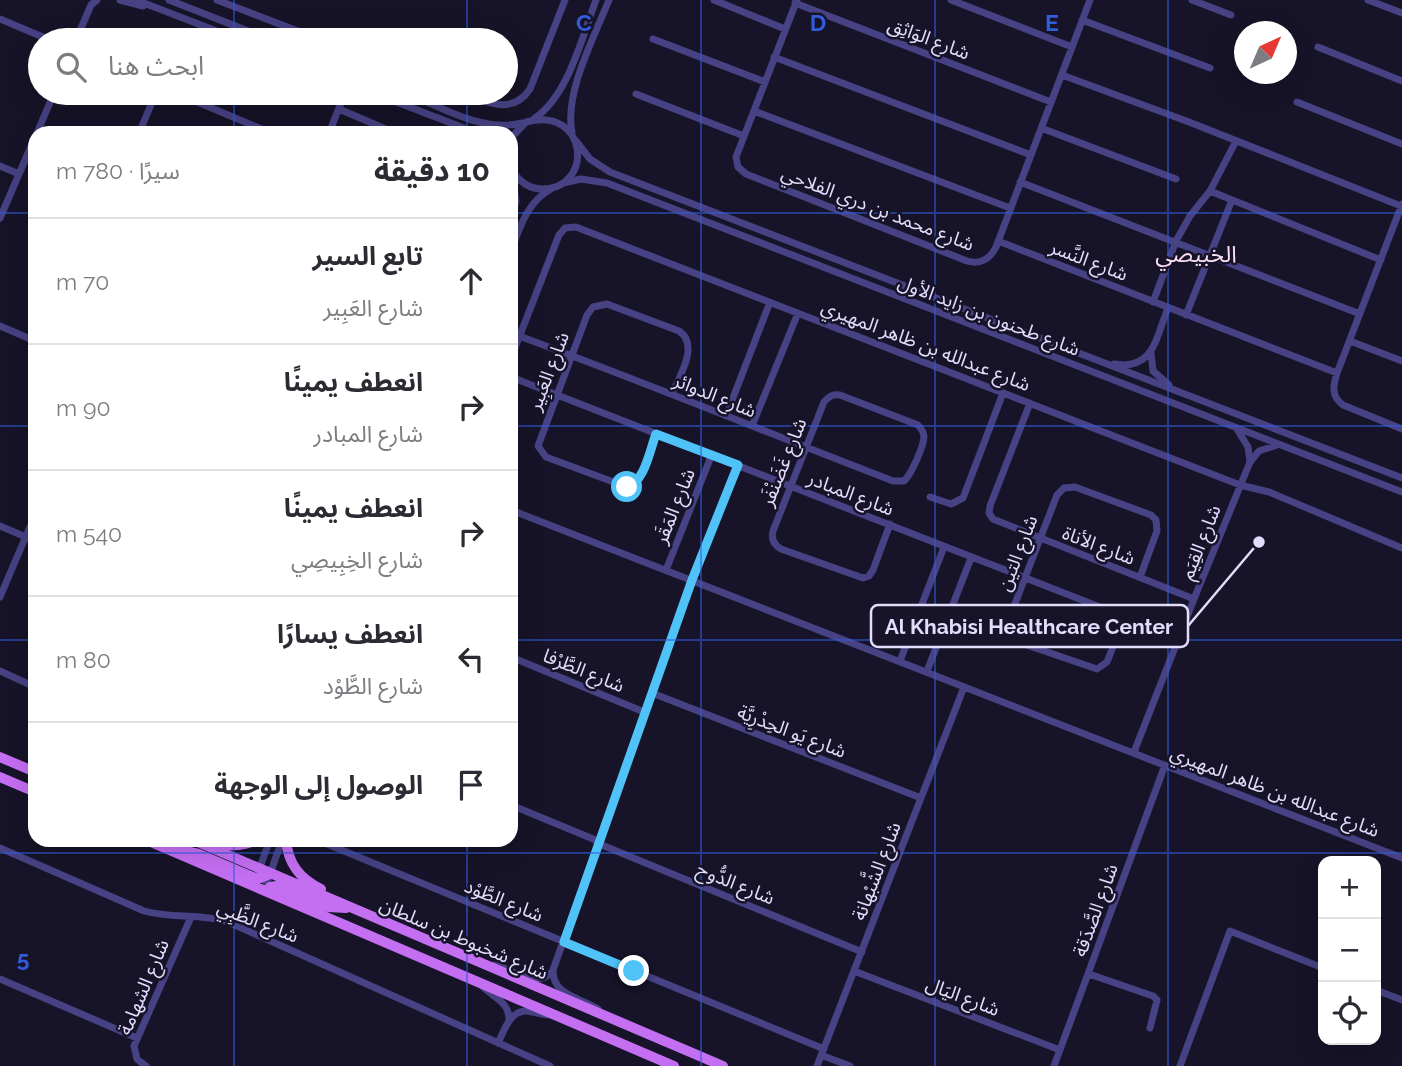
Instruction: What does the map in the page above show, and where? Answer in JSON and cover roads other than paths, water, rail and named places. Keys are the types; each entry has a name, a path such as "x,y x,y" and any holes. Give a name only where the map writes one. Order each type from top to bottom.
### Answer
{"main road":[{"path":"0,757 28,769"},
{"path":"0,777 28,789"},
{"name":"شارع شخبوط بن سلطان","path":"163,847 255,877 270,874 723,1066"},
{"name":"شارع شخبوط بن سلطان","path":"205,847 255,877 265,891 674,1066"},
{"path":"286,847 292,863 307,881 382,917 406,932"},
{"path":"265,891 277,886 328,907 350,908"}],"street":[{"path":"120,0 151,6"},
{"path":"136,0 209,28"},
{"path":"169,0 240,28"},
{"path":"217,0 290,28"},
{"path":"518,101 530,89 565,0"},
{"path":"518,131 552,104 561,89 596,0"},
{"path":"518,235 530,208 545,192 563,183 576,164 578,153 570,111 572,94 608,0"},
{"path":"714,0 785,29"},
{"path":"951,0 1072,47"},
{"name":"شارع محمد بن دري الفلاحي","path":"796,1 736,162 746,174 972,262 978,262 989,258 998,241 1090,0"},
{"path":"1192,0 1231,15"},
{"path":"1368,0 1402,13"},
{"name":"شارع الوَاثِق","path":"796,1 1051,102"},
{"path":"81,28 93,2"},
{"path":"0,19 28,31"},
{"path":"1082,20 1210,68"},
{"path":"653,39 765,82"},
{"path":"1318,47 1402,81"},
{"path":"774,57 1031,155"},
{"path":"1062,75 1402,205 1333,389 1338,401 1343,405 1402,429"},
{"path":"636,94 744,136"},
{"path":"1297,102 1402,144"},
{"path":"40,126 49,105"},
{"path":"142,126 151,105"},
{"path":"204,105 254,126"},
{"path":"404,105 459,126"},
{"path":"437,105 484,123 509,125 529,121"},
{"path":"331,126 340,106 381,126"},
{"path":"754,111 1010,208"},
{"name":"شارع طحنون بن زايد الأول","path":"529,121 555,121 568,129 590,159 610,172 1402,478"},
{"path":"1041,128 1176,179"},
{"path":"1153,302 1176,241 1190,216 1210,191 1236,141"},
{"path":"0,218 28,153"},
{"path":"0,166 19,174"},
{"path":"518,178 538,189 555,187"},
{"name":"شارع طحنون بن زايد الأول","path":"563,183 580,179 607,183 1402,492"},
{"path":"1020,182 1360,314"},
{"path":"1210,191 1381,260"},
{"path":"1185,314 1232,200"},
{"name":"شارع عبدالله بن ظاهر المهيري","path":"519,336 559,235 570,226 579,228 1240,485 1269,492 1402,548"},
{"path":"1392,233 1402,237"},
{"name":"شارع النَّسر","path":"998,241 1337,373"},
{"path":"726,416 771,302"},
{"name":"شارع العَبِير","path":"656,434 639,479 630,487 557,461 542,454 538,446 588,312 600,304 607,304 687,336 690,349 672,394"},
{"path":"1168,308 1151,351 1150,365 1156,376 1181,393"},
{"path":"752,426 797,313"},
{"path":"0,326 28,338"},
{"name":"شارع الدوائر","path":"519,336 900,482"},
{"path":"1350,341 1402,361"},
{"path":"1100,362 1130,366 1142,361 1151,351"},
{"name":"شارع المبادر","path":"518,380 1179,638"},
{"path":"930,497 951,504 963,498 1003,393"},
{"name":"شارع غَضَنْفَر","path":"890,524 873,570 866,578 856,577 778,547 772,535 824,402 831,396 840,396 921,428 923,438 911,473 907,479 900,482"},
{"name":"شارع الأناة","path":"1030,403 989,509 990,517 995,522 1194,599"},
{"path":"1237,428 1248,447 1250,462"},
{"path":"1250,462 1266,448 1279,445"},
{"name":"شارع المَقَر","path":"666,570 712,454"},
{"name":"شارع القِيَم","path":"1134,752 1250,462"},
{"path":"478,963 508,968 535,980 547,977 553,970 692,580 738,465"},
{"name":"شارع التين","path":"1125,617 1107,662 1097,669 1015,641 1007,631 1007,623 1057,495 1061,489 1068,486 1151,515 1158,527 1140,577"},
{"name":"شارع عبدالله بن ظاهر المهيري","path":"518,513 1402,858"},
{"path":"0,526 28,538"},
{"path":"0,597 28,530"},
{"path":"900,661 944,547"},
{"path":"927,671 971,558"},
{"name":"شارع الطَّرْفا","path":"518,660 645,712"},
{"path":"0,671 28,683"},
{"name":"شارع الشَّبْهانة","path":"817,1066 964,687"},
{"name":"شارع يَو الحِدْرِيَّة","path":"652,693 921,798"},
{"name":"شارع الصَّدَقة","path":"1054,1066 1165,765"},
{"name":"شارع الدُّوح","path":"518,808 862,952"},
{"path":"255,877 267,847"},
{"path":"265,891 281,847"},
{"name":"شارع الطَّوْد","path":"334,847 564,942 823,1052 850,1066"},
{"name":"شارع الظَّبِي","path":"0,848 144,911 167,916 206,917 228,922 550,1066"},
{"name":"شارع الشهامة","path":"146,1066 135,1055 134,1046 191,917"},
{"path":"1180,1066 1230,931 1318,966"},
{"path":"553,970 554,984 560,990 593,1005 613,1020"},
{"name":"شارع اليَال","path":"855,971 1060,1050"},
{"path":"1088,974 1153,996 1157,1000 1157,1006 1150,1028"},
{"path":"0,979 137,1038"},
{"path":"480,984 506,1004 509,1012 509,1022 499,1043"},
{"path":"1381,992 1402,1000"},
{"path":"509,1022 524,1012 552,1015"}],"place":[{"name":"Al Khabisi Healthcare Center","path":"1259,542"}],"district":[{"name":"الخبيصي","path":"1196,254"}]}
